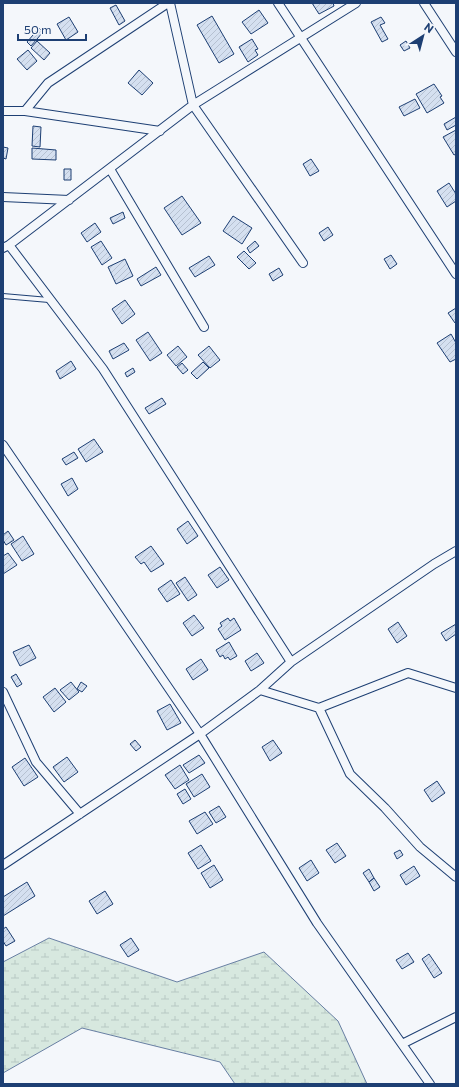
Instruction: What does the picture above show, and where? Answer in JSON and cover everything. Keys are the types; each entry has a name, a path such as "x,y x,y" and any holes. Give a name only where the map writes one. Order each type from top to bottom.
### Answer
{"street":[{"path":"25,111 48,83 169,3 193,105 303,263"},
{"path":"278,3 456,274"},
{"path":"291,662 103,369 51,300 6,246 193,105 356,3"},
{"path":"424,3 456,52"},
{"path":"3,111 25,111 160,131"},
{"path":"110,169 204,326"},
{"path":"3,197 69,200"},
{"path":"3,445 200,734 317,923 430,1084"},
{"path":"3,865 200,734 260,690 291,662 434,564 456,551"},
{"path":"260,690 319,708 408,672 456,688"},
{"path":"3,692 36,762 80,814"},
{"path":"319,708 350,774 385,808 420,847 456,877"},
{"path":"402,1044 456,1017"}],"lane":[{"path":"3,296 51,300"}],"green space":[{"path":"49,938 177,982 264,952 338,1021 367,1084 235,1084 220,1062 82,1028 3,1073 3,962"}],"building":[{"path":"312,3 333,3 334,6 319,14"},
{"path":"116,5 125,21 119,25 110,8"},
{"path":"259,10 268,23 251,34 242,22"},
{"path":"212,16 234,54 219,63 197,25"},
{"path":"69,17 78,32 66,40 57,24"},
{"path":"381,17 385,23 380,25 388,39 382,42 371,22"},
{"path":"39,28 43,32 31,46 27,42"},
{"path":"252,39 258,49 255,50 258,55 248,62 239,47"},
{"path":"37,41 50,53 44,60 31,48"},
{"path":"406,41 410,48 404,51 400,45"},
{"path":"28,50 37,61 27,70 17,59"},
{"path":"139,70 153,83 142,95 128,83"},
{"path":"434,84 442,96 440,97 444,103 427,113 416,94"},
{"path":"415,99 420,108 404,116 399,107"},
{"path":"456,117 456,125 447,130 444,124"},
{"path":"33,126 41,127 40,147 32,146"},
{"path":"456,130 456,154 454,155 443,137"},
{"path":"3,147 8,148 6,159 3,158"},
{"path":"32,148 56,150 56,160 32,159"},
{"path":"311,159 319,171 310,176 303,164"},
{"path":"64,169 71,169 71,180 64,180"},
{"path":"449,183 456,194 456,201 447,207 437,191"},
{"path":"182,196 201,223 182,235 164,208"},
{"path":"123,212 125,218 113,224 110,218"},
{"path":"233,216 252,228 242,244 223,231"},
{"path":"95,223 101,232 87,242 81,233"},
{"path":"328,227 333,235 324,241 319,233"},
{"path":"101,241 112,258 102,265 91,247"},
{"path":"255,241 259,246 250,253 247,248"},
{"path":"244,251 256,263 249,269 237,257"},
{"path":"391,255 397,264 390,269 384,259"},
{"path":"209,256 215,265 195,277 189,268"},
{"path":"125,259 133,276 116,284 108,267"},
{"path":"156,267 161,275 141,286 137,279"},
{"path":"279,268 283,275 273,281 269,274"},
{"path":"125,300 135,314 122,324 112,309"},
{"path":"456,308 456,322 455,323 448,313"},
{"path":"148,332 162,353 150,361 136,340"},
{"path":"451,334 456,343 456,359 450,362 437,343"},
{"path":"124,343 129,350 113,359 109,351"},
{"path":"178,346 187,357 176,366 167,355"},
{"path":"209,346 220,360 210,368 198,355"},
{"path":"71,361 76,369 60,379 56,371"},
{"path":"203,362 209,368 197,379 191,373"},
{"path":"182,363 188,370 183,374 177,367"},
{"path":"133,368 135,372 127,377 125,373"},
{"path":"162,398 166,404 149,414 145,408"},
{"path":"94,439 103,452 86,462 78,449"},
{"path":"74,452 78,458 66,465 62,459"},
{"path":"72,478 78,489 68,496 61,484"},
{"path":"188,521 198,536 187,544 177,529"},
{"path":"8,531 14,540 6,545 3,540 3,535"},
{"path":"23,536 34,554 22,561 11,544"},
{"path":"151,546 164,564 151,572 144,562 141,564 135,557"},
{"path":"8,553 17,565 3,574 3,556"},
{"path":"220,567 229,580 217,588 208,575"},
{"path":"185,577 197,595 188,601 176,583"},
{"path":"171,580 180,594 167,602 158,589"},
{"path":"194,615 204,628 192,636 183,623"},
{"path":"228,618 230,621 234,618 241,630 225,640 218,629 222,626 220,623"},
{"path":"398,622 407,636 397,643 388,629"},
{"path":"456,624 456,634 446,641 441,633"},
{"path":"229,642 237,656 230,660 228,657 225,659 223,655 220,657 216,650"},
{"path":"29,645 36,658 20,666 13,652"},
{"path":"257,653 264,663 251,671 245,661"},
{"path":"201,659 208,670 193,680 186,669"},
{"path":"16,674 22,684 17,687 11,677"},
{"path":"71,682 79,692 69,700 60,690"},
{"path":"81,682 87,686 82,692 77,689"},
{"path":"55,688 66,702 54,712 43,697"},
{"path":"170,704 181,723 167,730 157,711"},
{"path":"135,740 141,747 136,751 130,744"},
{"path":"273,740 282,753 270,761 262,747"},
{"path":"199,755 205,763 189,773 183,765"},
{"path":"67,757 78,772 64,782 53,767"},
{"path":"25,758 38,777 24,786 12,767"},
{"path":"180,765 189,780 175,789 165,775"},
{"path":"202,774 210,787 194,797 186,784"},
{"path":"437,781 445,793 432,802 424,790"},
{"path":"185,789 191,799 183,804 177,794"},
{"path":"219,806 226,817 216,823 209,812"},
{"path":"205,812 213,824 197,834 189,821"},
{"path":"337,843 346,856 335,863 326,850"},
{"path":"201,845 211,861 198,869 188,853"},
{"path":"400,850 403,855 397,859 394,853"},
{"path":"311,860 319,873 307,881 299,868"},
{"path":"214,865 223,880 210,888 201,873"},
{"path":"414,866 420,876 406,885 400,875"},
{"path":"369,869 374,878 369,882 363,873"},
{"path":"374,878 380,887 374,891 369,882"},
{"path":"27,882 35,896 3,916 3,897"},
{"path":"105,891 113,904 97,914 89,901"},
{"path":"6,927 15,941 6,946 3,941 3,929"},
{"path":"131,938 139,950 128,957 120,945"},
{"path":"408,953 414,962 402,969 396,960"},
{"path":"429,954 442,973 434,978 422,959"}]}
